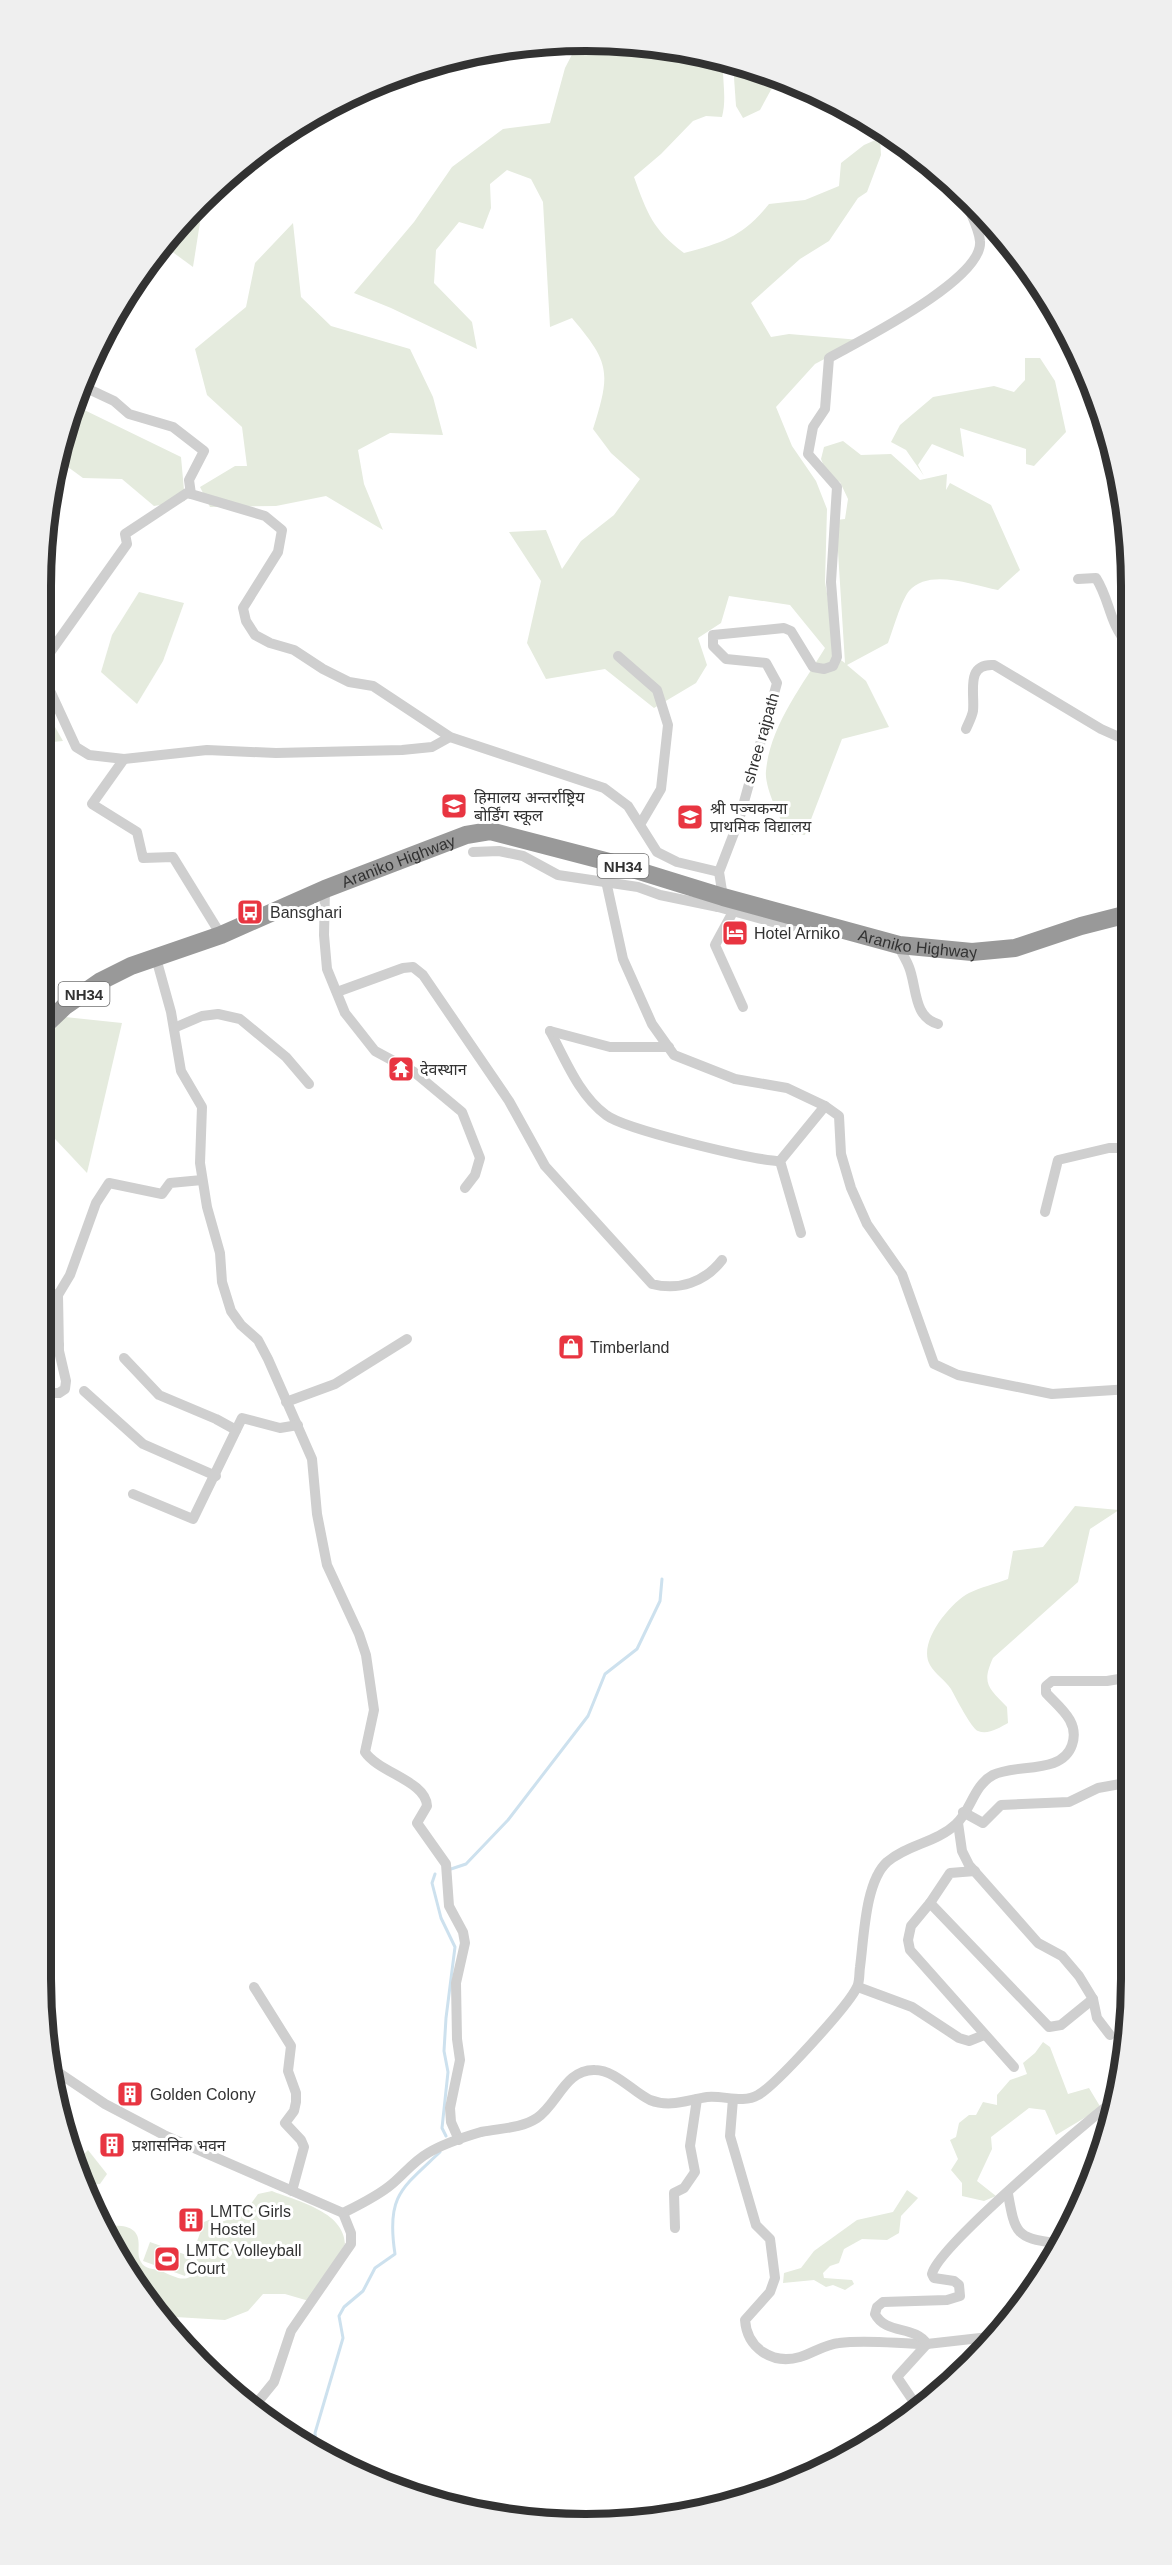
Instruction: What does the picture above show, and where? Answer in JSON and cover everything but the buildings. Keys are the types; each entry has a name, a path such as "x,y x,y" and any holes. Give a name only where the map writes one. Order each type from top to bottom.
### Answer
{"highway":[{"name":"Araniko Highway","path":"51,1019 65,1006 101,981 131,966 221,935 325,889 466,835 490,831 614,863 725,904 899,945 972,952 1015,948 1081,926 1121,916"}],"street":[{"name":"shree rajpath","path":"718,872 739,820 777,684 766,663 726,659 713,646 713,635 784,628 791,631 813,667 824,669 833,666 837,657 831,582 837,487 808,454 813,427 825,409 829,358 933,298 974,262 980,242 971,215"},
{"path":"89,390 114,401 129,414 172,427 204,451 189,480 190,494"},
{"path":"51,650 127,544 125,534 162,507 187,493 265,516 282,530 278,552 243,608 246,621 255,635 270,643 294,650 349,682 373,686 450,737 604,788 628,806 641,823 657,852 677,862 718,872 725,904 715,945 743,1007"},
{"path":"1078,579 1096,578 1103,588 1115,629 1121,636"},
{"path":"618,656 657,690 668,725 661,789 641,823"},
{"path":"966,729 973,711 971,681 977,670 985,665 994,665 1101,729 1121,738"},
{"path":"51,694 76,747 89,755 124,759 207,750 276,753 402,750 432,747 450,737"},
{"path":"124,759 92,804 137,832 143,858 173,857 221,935"},
{"path":"473,852 499,851 523,856 558,874 725,904 748,917 791,927"},
{"path":"614,863 606,881 623,959 652,1024 674,1055 735,1079 787,1088 825,1106 839,1116 841,1154 850,1188 867,1224 902,1274 934,1364 958,1375 1052,1394 1121,1390"},
{"path":"325,889 324,935 327,969 345,1013 375,1052 414,1072 462,1112 480,1158 476,1175 465,1188"},
{"path":"899,945 909,966 918,1006 928,1022 938,1024"},
{"path":"156,958 174,1028 181,1071 202,1107 199,1143 202,1180 220,1253 222,1282 231,1311 241,1325 258,1340 312,1459 317,1514 327,1565 359,1634 366,1655 374,1710 365,1752 378,1766 421,1791 427,1800 427,1806 417,1823 446,1864 449,1906 463,1932 465,1943 456,1983 455,2016 460,2060 450,2108 451,2122 457,2141"},
{"path":"337,992 403,968 413,967 423,975 509,1101 545,1166 652,1284 668,1288 700,1280 712,1274 722,1260"},
{"path":"174,1028 202,1016 218,1014 240,1019 286,1057 309,1084"},
{"path":"669,1047 610,1047 550,1031 579,1087 607,1116 724,1151 766,1161 780,1161"},
{"path":"780,1161 825,1106"},
{"path":"1045,1212 1058,1160 1109,1148 1121,1148"},
{"path":"780,1161 801,1233"},
{"path":"51,1393 59,1393 65,1389 66,1381 59,1345 58,1295 70,1275 96,1203 109,1183 162,1194 170,1183 202,1180"},
{"path":"51,1294 58,1295"},
{"path":"286,1402 335,1384 407,1339"},
{"path":"51,1343 59,1345"},
{"path":"124,1358 159,1395 236,1430"},
{"path":"84,1391 143,1444 216,1476"},
{"path":"133,1494 193,1519 216,1476 242,1418 247,1417 280,1428 298,1425"},
{"path":"343,2213 391,2185 419,2159 438,2148 482,2132 530,2122 541,2115 563,2086 581,2073 596,2070 608,2073 650,2100 680,2103 709,2097 733,2099 755,2097 774,2085 858,1987 871,1891 882,1867 914,1845 933,1840 958,1823 979,1786 994,1775 1055,1763 1070,1751 1075,1736 1074,1726 1046,1693 1046,1686 1060,1680 1107,1681 1121,1679"},
{"path":"963,1812 983,1823 1001,1805 1069,1802 1098,1788 1121,1784"},
{"path":"958,1823 962,1851 975,1871 1038,1943 1062,1956 1093,1999 1097,2018 1110,2035"},
{"path":"975,1871 950,1873 930,1903 910,1926 908,1940 910,1950 933,1978 969,2014 984,2036 1014,2067"},
{"path":"930,1903 1045,2024 1053,2027 1060,2025 1093,1999"},
{"path":"254,1987 291,2046 288,2071 296,2093 296,2102 294,2111 285,2123 301,2140 304,2147 292,2191"},
{"path":"858,1987 912,2007 958,2038 969,2041 984,2036"},
{"path":"60,2073 105,2104 154,2130 343,2213 351,2233 351,2244 291,2331 274,2382 258,2401"},
{"path":"675,2228 674,2193 684,2188 695,2172 690,2146 697,2099"},
{"path":"733,2099 730,2136 756,2225 770,2239 776,2278 770,2292 745,2320 746,2334 752,2344 760,2351 784,2360 838,2343 927,2344 980,2340"},
{"path":"927,2344 916,2334 897,2330 879,2321 875,2314 877,2307 884,2302 947,2300 960,2296 959,2285 954,2281 934,2278 933,2268 974,2222 1008,2194 1077,2129 1105,2107"},
{"path":"1008,2194 1012,2216 1022,2235 1027,2239 1051,2242"},
{"path":"914,2402 897,2377 927,2344"}],"shaded area":[{"path":"574,51 586,51 656,56 723,69 722,117 706,116 693,121 661,154 634,177 652,220 673,245 684,253 731,237 750,224 769,204 805,200 839,186 841,163 864,145 880,139 881,155 867,192 858,198 829,241 800,259 751,303 771,337 789,334 860,340 815,364 776,407 792,446 816,481 827,509 825,582 838,658 845,663 836,520 845,519 848,499 840,482 829,478 821,459 824,447 843,441 861,455 891,454 920,480 947,474 946,490 950,483 991,505 1020,570 998,590 939,579 918,584 906,596 888,643 847,665 866,681 889,727 842,739 805,835 790,835 774,804 766,778 769,754 780,722 825,648 790,605 729,596 721,623 698,638 707,665 696,683 654,708 605,669 546,679 527,643 541,581 509,532 546,530 562,569 581,541 614,515 640,479 611,453 593,429 603,394 604,381 604,369 594,346 572,318 550,327 543,202 531,179 507,170 490,184 491,208 483,229 459,222 436,250 434,283 472,322 477,349 354,293 414,222 452,167 503,129 550,123 565,68"},
{"path":"734,72 774,85 760,110 743,118 736,106"},
{"path":"201,215 193,267 170,250"},
{"path":"293,223 301,297 331,326 410,349 433,397 443,435 390,433 358,450 364,484 383,530 326,496 276,506 210,507 200,487 235,466 247,466 242,427 207,395 195,349 246,307 255,263"},
{"path":"1025,358 1040,358 1055,381 1066,432 1034,466 1026,464 1026,449 960,428 964,457 932,444 918,465 924,476 906,450 891,442 900,425 933,397 994,386 1014,392 1025,380"},
{"path":"81,408 181,457 185,501 154,506 122,479 83,478 65,465"},
{"path":"139,592 184,603 163,661 137,704 101,672 112,635"},
{"path":"51,720 63,741 51,742"},
{"path":"65,1017 122,1023 87,1173 51,1135 51,1033"},
{"path":"1075,1506 1119,1510 1090,1529 1078,1582 993,1658 987,1680 991,1690 1007,1707 1008,1723 990,1732 978,1731 968,1719 951,1689 930,1665 927,1656 932,1635 945,1614 961,1598 1008,1579 1013,1551 1043,1547"},
{"path":"1043,2042 1050,2047 1068,2094 1089,2088 1101,2108 1056,2135 1045,2110 1029,2108 991,2137 992,2149 977,2181 996,2196 984,2201 962,2196 962,2183 951,2170 958,2159 950,2140 956,2137 959,2123 969,2115 976,2115 983,2102 997,2105 997,2095 1010,2080 1027,2074 1023,2063"},
{"path":"88,2150 107,2174 100,2184 92,2184 81,2157"},
{"path":"907,2190 918,2198 901,2216 899,2233 887,2240 862,2239 844,2249 839,2263 830,2266 823,2273 824,2278 852,2280 854,2284 845,2290 833,2285 826,2287 814,2280 783,2283 784,2273 801,2268 814,2251 857,2220 893,2212"},
{"path":"272,2191 305,2203 328,2215 343,2233 345,2244 309,2301 285,2294 263,2294 248,2311 225,2320 172,2317 141,2276 111,2225 126,2227 134,2231 138,2238 139,2258 143,2265 185,2278 194,2275 198,2270 195,2247 204,2222 211,2219 218,2223 227,2220 236,2210 250,2205 258,2194"},
{"name":"LMTC Volleyball Court","path":"150,2242 192,2257 185,2276 143,2261"}],"waterway":[{"path":"451,1869 466,1864 508,1820 588,1716 605,1674 637,1649 660,1601 662,1579"},
{"path":"435,1874 432,1883 441,1918 455,1947 444,2051 448,2072 442,2128 446,2136"},
{"path":"316,2441 315,2433 343,2338 339,2316 344,2307 363,2291 375,2268 395,2254 393,2234 395,2206 406,2185 440,2152"}],"place":[{"name":"हिमालय अन्तर्राष्ट्रिय बोर्डिंग स्कूल","path":"454,806"},
{"name":"श्री पञ्चकन्या प्राथमिक विद्यालय","path":"690,817"},
{"name":"Bansghari","path":"250,912"},
{"name":"Hotel Arniko","path":"735,933"},
{"name":"देवस्थान","path":"401,1069"},
{"name":"Timberland","path":"571,1347"},
{"name":"Golden Colony","path":"130,2094"},
{"name":"प्रशासनिक भवन","path":"112,2145"},
{"name":"LMTC Girls Hostel","path":"191,2220"},
{"name":"LMTC Volleyball Court","path":"167,2259"}]}
